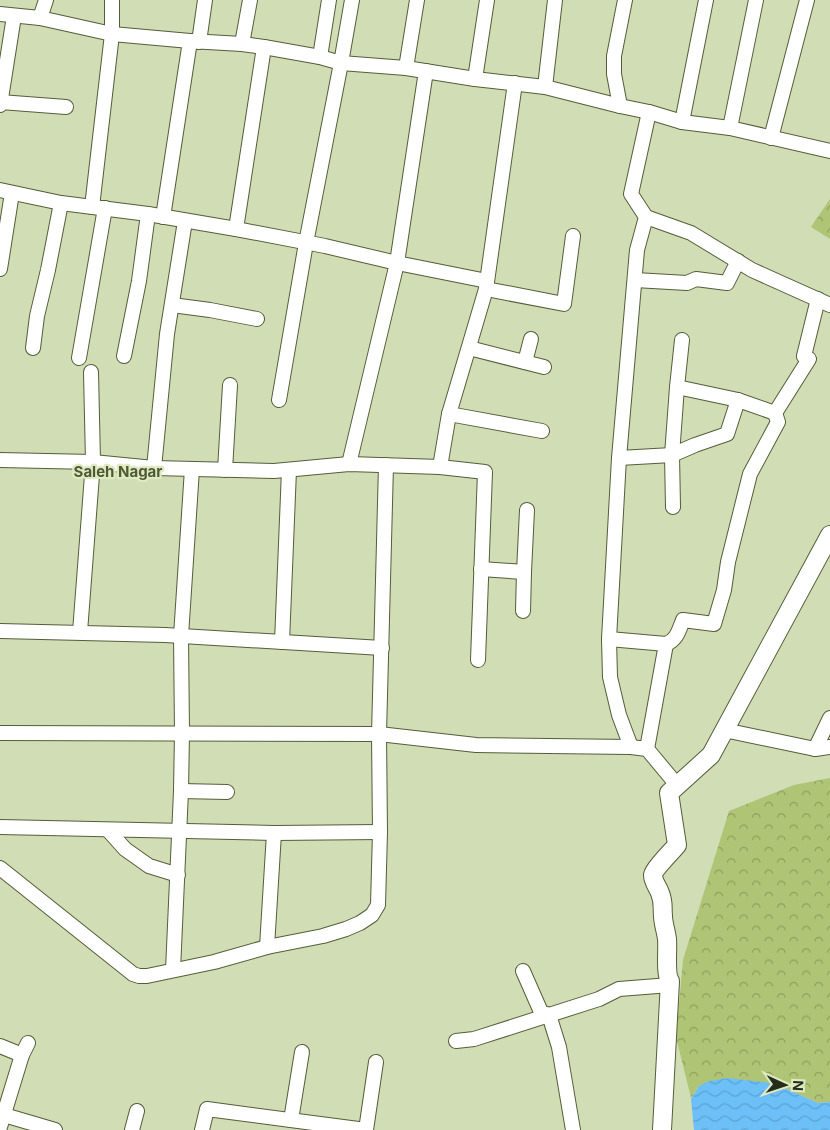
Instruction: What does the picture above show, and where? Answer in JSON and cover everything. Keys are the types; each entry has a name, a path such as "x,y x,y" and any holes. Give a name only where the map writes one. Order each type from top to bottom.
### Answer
{"street":[{"path":"40,18 46,0"},
{"path":"79,358 98,208 112,34 112,0"},
{"path":"163,217 195,42 205,0"},
{"path":"242,44 250,0"},
{"path":"320,58 328,0"},
{"path":"279,400 306,243 352,0"},
{"path":"406,68 418,0"},
{"path":"476,79 486,0"},
{"path":"545,87 555,0"},
{"path":"620,106 613,66 626,0"},
{"path":"682,122 706,0"},
{"path":"730,128 756,0"},
{"path":"771,138 807,0"},
{"path":"66,107 0,103 7,15 40,18 112,34 195,42 242,44 341,63 406,68 545,87 649,112 682,122 730,128 830,151"},
{"path":"236,230 264,47"},
{"path":"349,464 397,262 426,71"},
{"path":"440,467 449,414 487,285 515,83"},
{"path":"610,639 666,644 673,641 678,635 684,620 714,624 724,590 728,562 750,474 778,422 776,414 809,359 804,356 824,302 752,270 691,233 646,217 631,194 649,112"},
{"path":"0,269 6,192 62,203 148,214 326,246 564,304 573,236"},
{"path":"33,348 37,316 62,203"},
{"path":"124,356 139,281 148,214"},
{"path":"631,747 619,715 610,678 610,639 619,458 637,250 646,217"},
{"path":"154,468 167,334 185,221"},
{"path":"635,280 687,283 696,279 727,283 738,261"},
{"path":"172,305 257,319"},
{"path":"525,362 531,340"},
{"path":"673,507 672,455 682,340"},
{"path":"469,348 544,367"},
{"path":"80,632 93,462 91,372"},
{"path":"225,470 230,385"},
{"path":"677,387 738,400 776,414"},
{"path":"619,458 672,455 728,434 738,400"},
{"path":"449,414 542,431"},
{"path":"0,460 93,462 154,468 274,471 349,464 440,467 485,472 478,660"},
{"path":"0,868 133,974 139,976 214,962 267,947 323,936 360,923 372,915 378,905 380,832 379,734 386,465"},
{"path":"174,970 182,791 181,636 192,469"},
{"path":"282,642 289,470"},
{"path":"523,612 527,510"},
{"path":"662,1130 670,983 667,977 668,952 663,916 664,905 660,892 654,882 653,874 677,845 668,793 711,755 830,535"},
{"path":"481,568 524,572"},
{"path":"0,631 181,636 382,648"},
{"path":"647,749 666,644"},
{"path":"816,749 830,718"},
{"path":"724,730 816,749 830,747"},
{"path":"0,733 379,734 476,745 631,747 647,749 677,785"},
{"path":"182,791 226,792"},
{"path":"0,828 274,833 380,832"},
{"path":"108,830 125,849 149,866 178,875"},
{"path":"267,947 274,833"},
{"path":"523,971 541,1012 549,1015"},
{"path":"456,1041 474,1039 599,999 619,989 670,983"},
{"path":"549,1015 559,1047 573,1130"},
{"path":"0,1046 25,1049 2,1121 55,1130"},
{"path":"291,1120 302,1052"},
{"path":"202,1130 206,1110 366,1130 376,1062"},
{"path":"132,1130 137,1112"}],"green space":[{"path":"830,199 830,239 811,227"},
{"path":"830,778 830,1102 818,1103 771,1083 699,1086 691,1098 676,1037 683,960 729,811 794,785"}],"water":[{"path":"728,1078 771,1083 818,1103 830,1102 830,1130 694,1130 691,1099 699,1086 709,1081"}],"district":[{"name":"Saleh Nagar","path":"118,471"}]}
